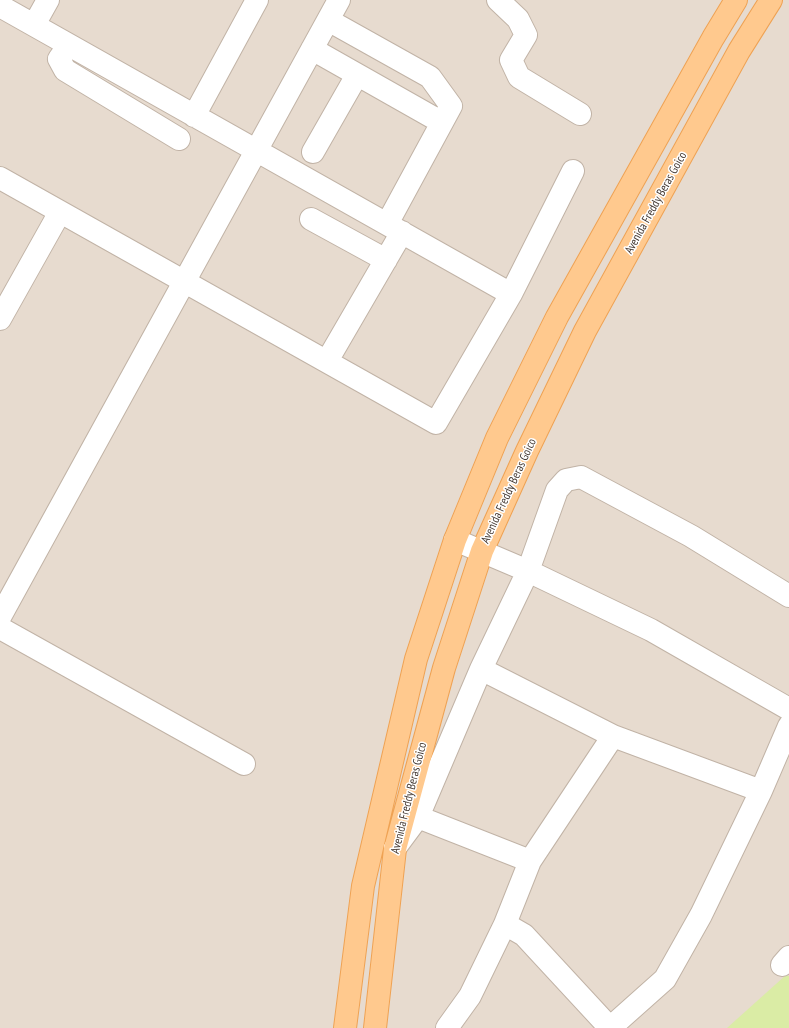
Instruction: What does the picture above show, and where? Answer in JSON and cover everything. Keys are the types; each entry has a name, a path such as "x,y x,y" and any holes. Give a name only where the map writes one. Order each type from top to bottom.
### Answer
{"main road":[{"name":"Avenida Freddy Beras Goico","path":"345,1028 365,879 416,659 455,540 497,438 557,317 713,38 736,0"},
{"name":"Avenida Freddy Beras Goico","path":"375,1028 395,849 444,668 482,551 527,451 585,330 739,51 770,0"}],"street":[{"path":"34,25 48,0"},
{"path":"194,116 257,0"},
{"path":"0,617 339,0"},
{"path":"498,0 518,19 526,35 511,60 519,77 580,114"},
{"path":"0,6 511,294"},
{"path":"327,361 386,260 394,228 450,106 430,77 328,20"},
{"path":"69,45 59,59 65,70 179,139"},
{"path":"312,49 442,122"},
{"path":"313,152 357,75"},
{"path":"0,178 436,423 511,294 573,171"},
{"path":"0,319 60,212"},
{"path":"311,219 386,260"},
{"path":"395,849 418,817 481,669 528,572 557,490 566,480 581,477 691,536 789,596"},
{"path":"455,540 528,572 651,630 789,709"},
{"path":"0,628 244,764"},
{"path":"481,669 613,736 761,791"},
{"path":"505,924 524,935 610,1028 665,979 701,915 761,791 789,726"},
{"path":"447,1028 470,996 505,924 530,861 613,736"},
{"path":"418,817 530,861"}],"shaded area":[{"path":"0,0 789,0 789,1028 0,1028"}],"green space":[{"path":"786,975 789,976 789,1028 727,1028"}]}
